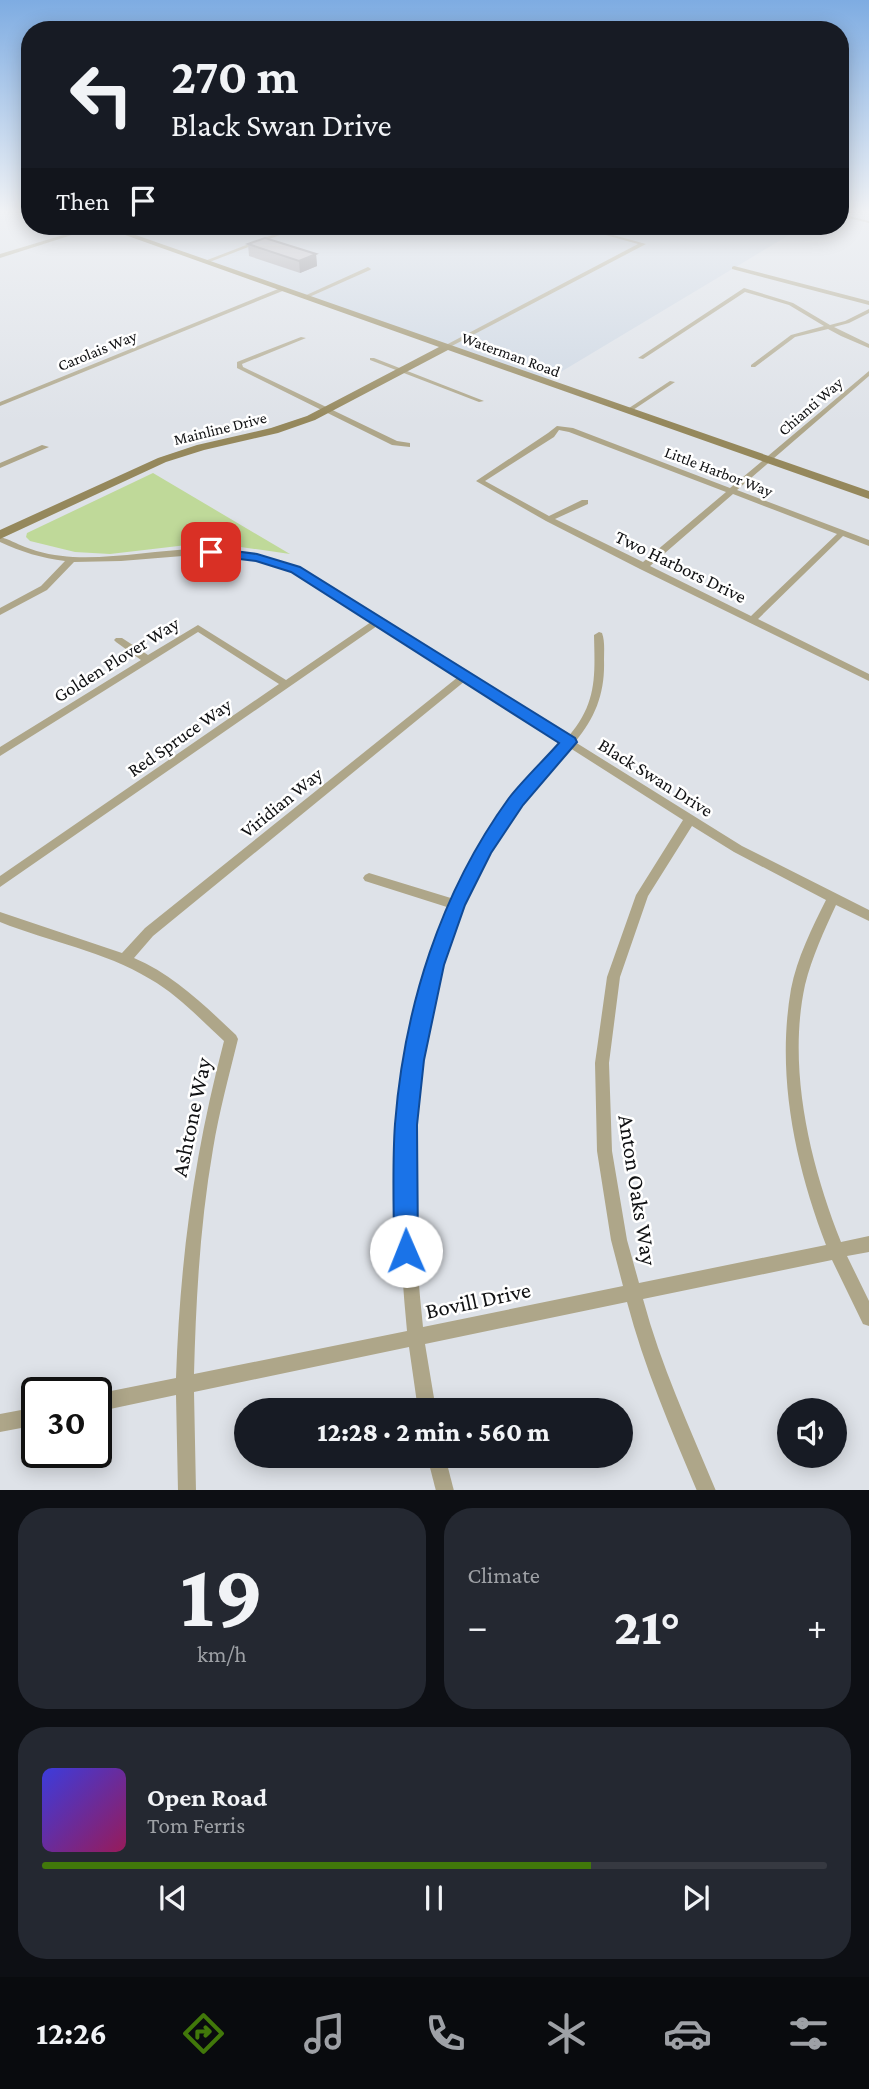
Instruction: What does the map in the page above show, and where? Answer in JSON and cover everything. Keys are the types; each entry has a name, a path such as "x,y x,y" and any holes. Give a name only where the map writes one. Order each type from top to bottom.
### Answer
{"main road":[{"name":"Waterman Road","path":"264,283 869,495"},
{"name":"Mainline Drive","path":"0,537 162,460 201,447 274,431 326,410 446,347"}],"street":[{"path":"305,297 338,283"},
{"path":"446,347 569,283"},
{"path":"790,283 869,303"},
{"name":"Carolais Way","path":"0,404 283,289"},
{"path":"641,358 744,290 791,304 829,327 869,346"},
{"path":"753,366 793,336 847,322 869,311"},
{"path":"303,338 239,363 240,368 395,443 407,445"},
{"path":"372,359 481,401"},
{"name":"Chianti Way","path":"643,567 869,373"},
{"path":"628,411 672,382"},
{"name":"Little Harbor Way","path":"480,481 551,435 557,428 869,543"},
{"path":"0,466 45,447"},
{"name":"Two Harbors Drive","path":"480,481 643,567 869,678"},
{"path":"549,519 571,506 585,502"},
{"path":"752,620 842,533"},
{"name":"Black Swan Drive","path":"0,537 35,553 72,559 110,561 203,552 257,557 295,569 766,866 869,916"},
{"path":"0,612 44,588 72,559"},
{"name":"Red Spruce Way","path":"0,882 378,621"},
{"name":"Golden Plover Way","path":"0,752 198,628 286,684"},
{"path":"425,1398 415,1338 406,1251 406,1125 421,1020 435,965 456,905 500,824 569,742 595,701 600,682 600,635"},
{"path":"119,640 148,660"},
{"name":"Viridian Way","path":"124,960 149,932 465,676"},
{"name":"Anton Oaks Way","path":"690,819 653,870 635,906 613,975 607,1007 602,1070 605,1155 615,1221 632,1293 656,1368 707,1490"},
{"path":"369,878 456,905"},
{"path":"833,898 809,950 799,986 793,1041 794,1087 806,1155 837,1251 869,1318"},
{"name":"Ashtone Way","path":"0,917 124,960 152,973 177,990 231,1039 211,1123 198,1195 188,1291 184,1385"},
{"name":"Bovill Drive","path":"112,1400 869,1244"},
{"path":"184,1385 187,1490"},
{"path":"0,1423 21,1419"},
{"path":"439,1468 444,1490"}],"shaded area":[{"path":"263,283 710,283 544,382"}],"green space":[{"path":"153,473 290,554 220,544 110,554 75,552 30,541 26,537 27,533"}],"route":[{"path":"211,552 257,557 295,569 569,742 517,800 484,849 456,905 435,965 413,1060 406,1125 406,1251"}]}
